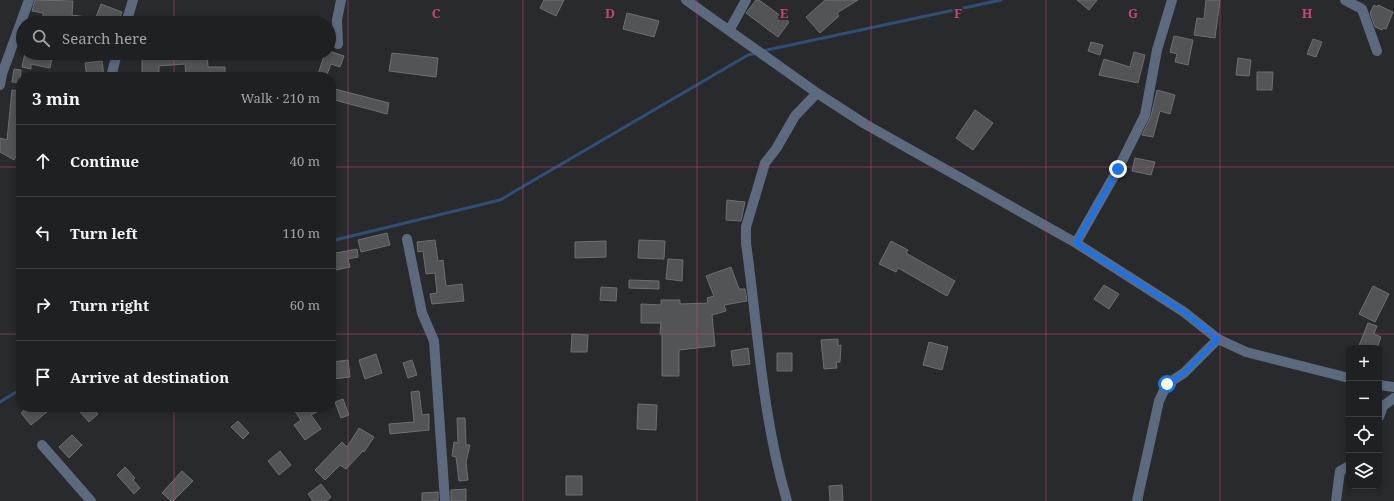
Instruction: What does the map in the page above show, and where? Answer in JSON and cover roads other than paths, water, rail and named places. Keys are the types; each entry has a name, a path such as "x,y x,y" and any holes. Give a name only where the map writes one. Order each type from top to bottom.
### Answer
{"street":[{"path":"23,16 29,0"},
{"path":"128,16 133,0"},
{"path":"338,44 337,20 341,0"},
{"path":"686,0 817,93 866,124 1076,243 1184,312 1218,339 1246,352 1346,377"},
{"path":"730,30 746,0"},
{"path":"1076,243 1118,169 1144,115 1158,50 1172,0"},
{"path":"1345,0 1362,9 1376,51"},
{"path":"0,85 2,74 16,36"},
{"path":"112,72 115,60"},
{"path":"787,501 777,467 765,400 746,243 746,227 764,163 776,149 795,116 817,93"},
{"path":"1076,243 1112,173"},
{"path":"406,239 422,313 434,341 445,501"},
{"path":"1137,501 1159,401 1167,384 1184,373 1218,339"},
{"path":"1382,385 1394,387"},
{"path":"1382,409 1383,406 1394,398"},
{"path":"42,445 91,501"},
{"path":"1336,501 1340,471 1346,468"}],"waterway":[{"path":"762,51 1001,0"},
{"path":"336,240 500,200 748,55 757,53"},
{"path":"0,402 16,392"}]}
